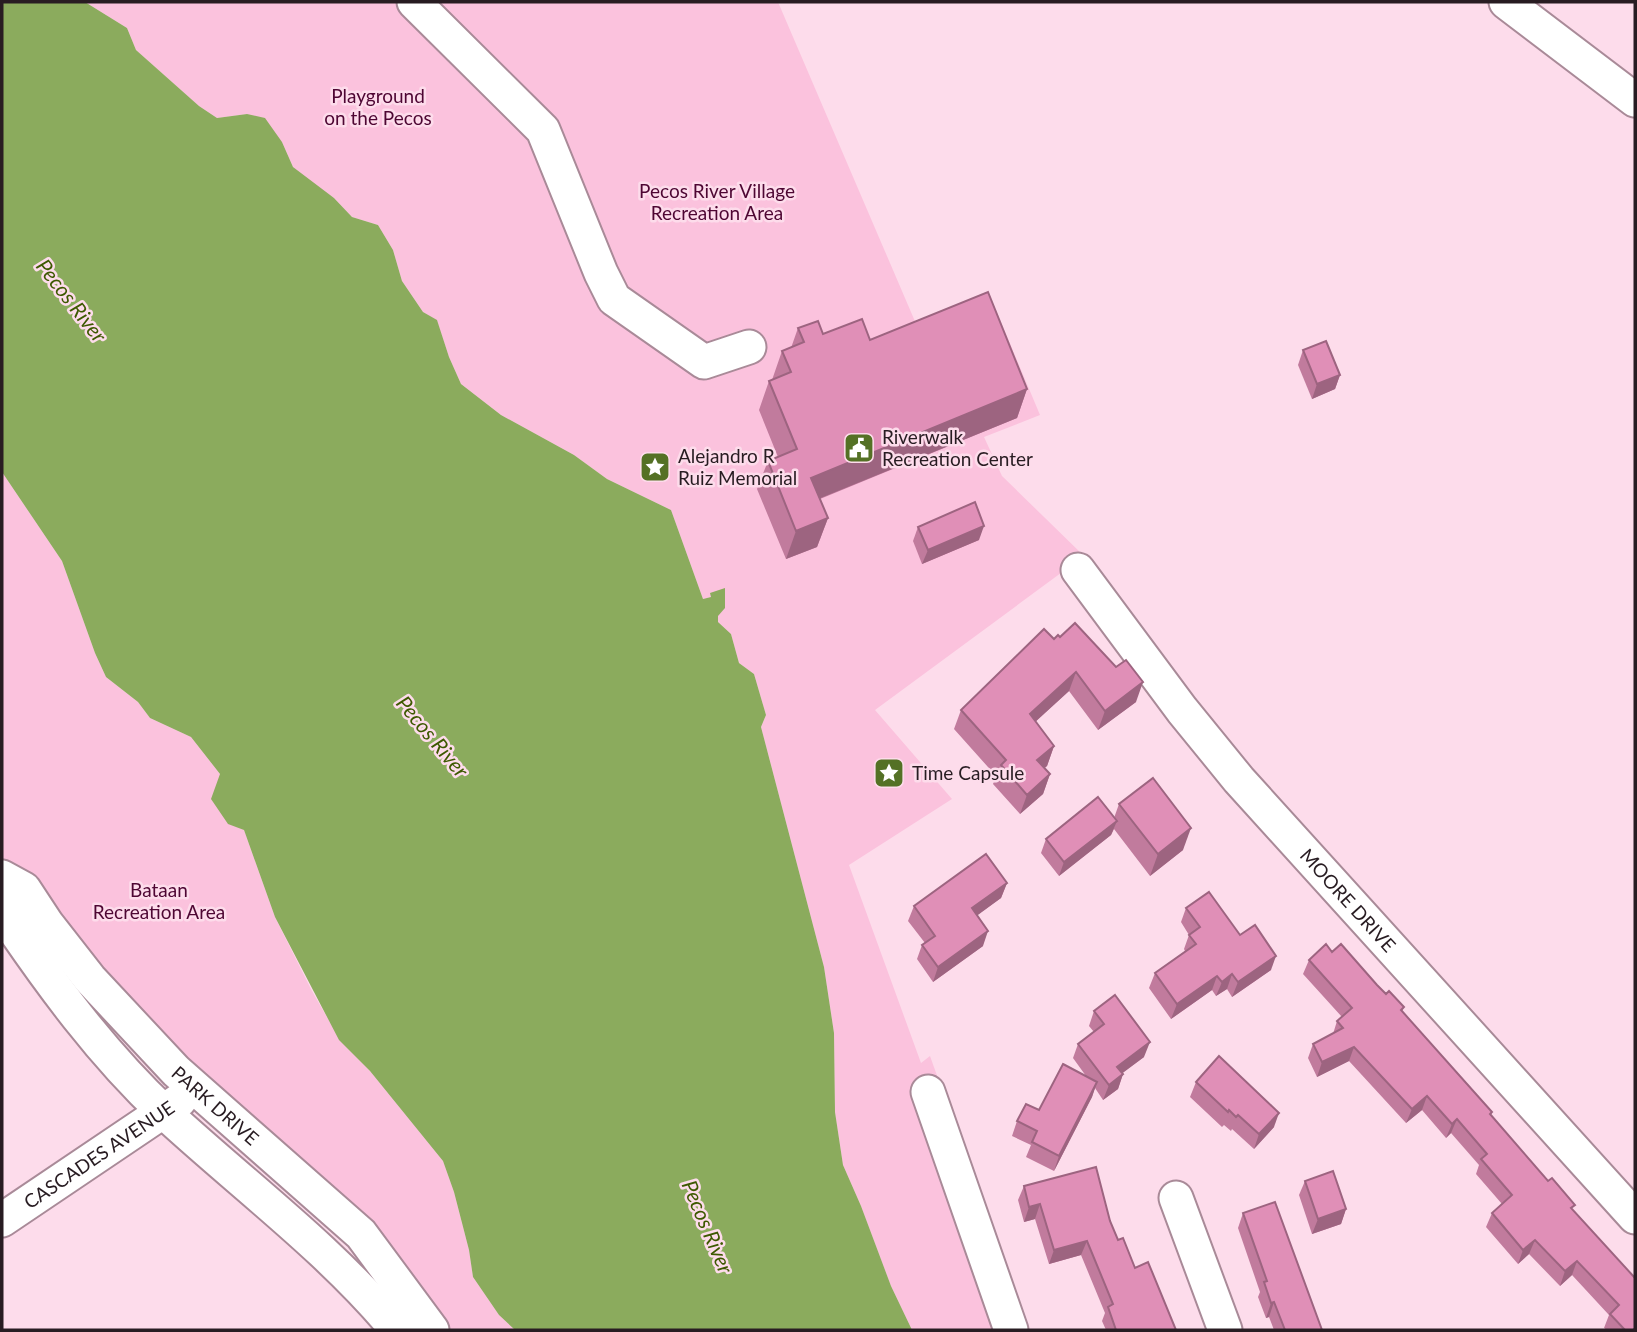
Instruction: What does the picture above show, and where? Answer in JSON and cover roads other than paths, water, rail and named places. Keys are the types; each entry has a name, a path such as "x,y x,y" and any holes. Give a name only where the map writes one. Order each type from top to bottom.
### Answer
{"street":[{"path":"414,2 542,130 614,299 704,362 749,347"},
{"path":"1506,2 1635,100"},
{"name":"MOORE DRIVE","path":"1078,570 1182,710 1239,780 1635,1217"},
{"name":"PARK DRIVE","path":"2,877 24,889 47,924 90,979 195,1090 361,1234 432,1330"},
{"name":"PARK DRIVE","path":"2,912 36,963 84,1026 163,1111 328,1257 397,1330"},
{"name":"CASCADES AVENUE","path":"2,1220 195,1090"},
{"path":"928,1092 1011,1330"},
{"path":"1176,1198 1225,1330"}],"water":[{"name":"Pecos River","path":"2,2 85,2 127,28 136,50 199,106 217,118 247,114 265,118 282,142 293,167 334,198 352,217 378,225 393,250 402,281 423,312 437,320 461,384 501,415 574,455 607,479 671,510 703,599 711,597 710,593 725,588 725,608 718,616 718,622 731,634 739,663 754,674 766,715 761,727 824,967 834,1033 835,1112 843,1165 891,1286 912,1330 515,1330 499,1315 473,1277 454,1192 443,1161 370,1071 339,1040 275,917 244,830 228,824 211,799 220,774 191,737 150,718 138,702 106,677 62,561 2,472"}],"place":[{"name":"Riverwalk Recreation Center","path":"859,448"},
{"name":"Alejandro R Ruiz Memorial","path":"655,467"},
{"name":"Time Capsule","path":"889,773"}],"park label":[{"name":"Playground on the Pecos","path":"378,107"},
{"name":"Pecos River Village Recreation Area","path":"717,202"},
{"name":"Bataan Recreation Area","path":"159,901"}]}
